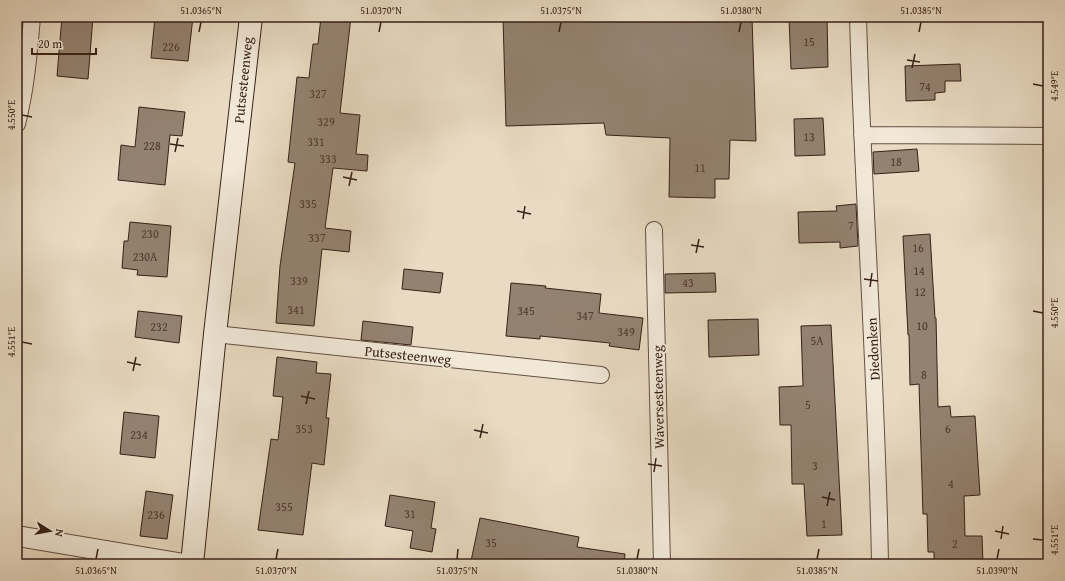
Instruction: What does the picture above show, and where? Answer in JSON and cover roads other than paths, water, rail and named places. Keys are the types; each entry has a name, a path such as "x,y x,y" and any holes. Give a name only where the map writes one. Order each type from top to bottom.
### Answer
{"main road":[{"name":"Putsesteenweg","path":"192,564 215,334 250,17"}],"street":[{"path":"17,124 29,53 32,17"},
{"name":"Diedonken","path":"858,17 862,135 878,458 880,564"},
{"path":"862,135 1048,136"},
{"name":"Waversesteenweg","path":"654,230 662,564"},
{"name":"Putsesteenweg","path":"215,334 601,375"},
{"path":"17,536 184,564"}]}
